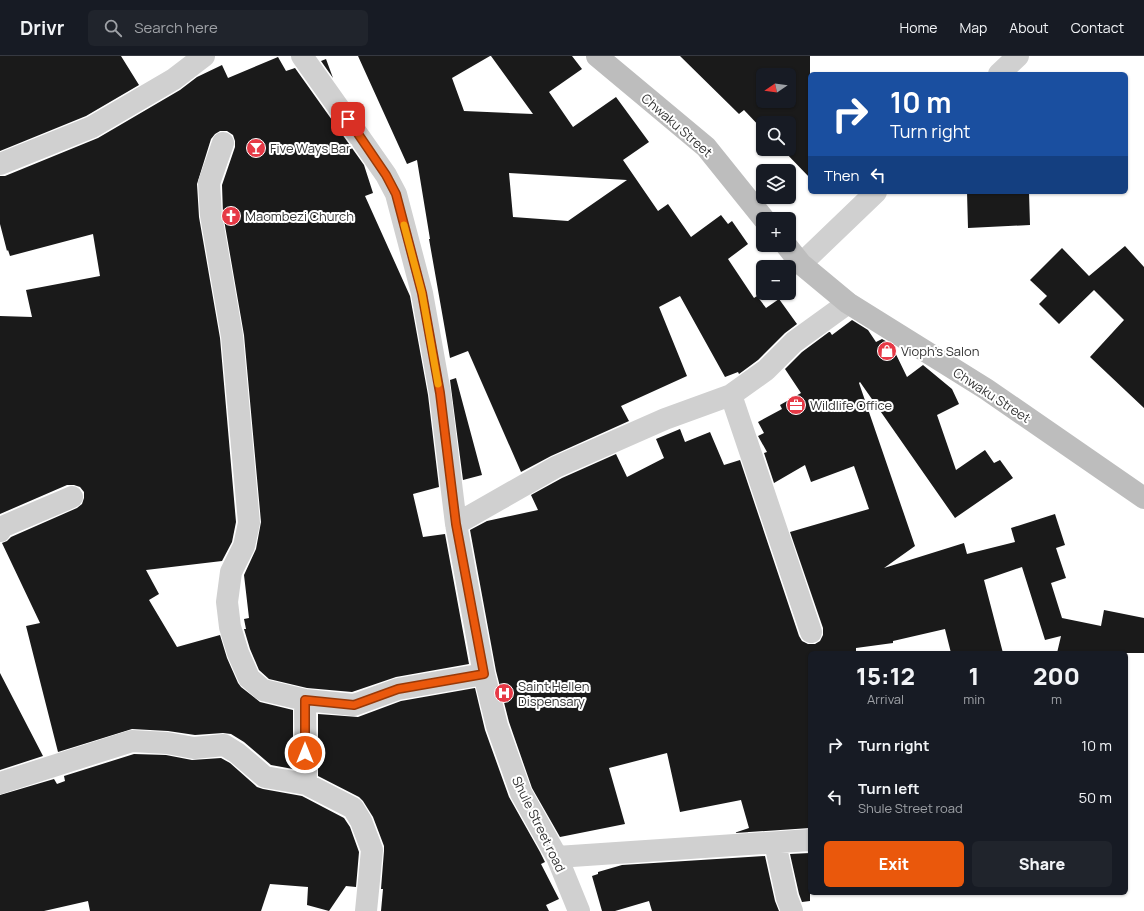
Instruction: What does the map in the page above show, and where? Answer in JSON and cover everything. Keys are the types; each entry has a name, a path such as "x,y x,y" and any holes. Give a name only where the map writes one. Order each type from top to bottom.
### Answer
{"main road":[{"name":"Chwaku Street","path":"597,56 706,147 758,212"},
{"name":"Chwaku Street","path":"792,252 801,264 848,303 986,389 1144,498"}],"street":[{"path":"0,164 92,127 174,79 204,56"},
{"name":"Shule Street road","path":"302,56 360,136 386,175 396,194 425,308 440,393 456,524 484,674 498,726 521,792 557,857 579,911"},
{"path":"1001,72 1018,56"},
{"path":"223,143 209,183 210,215 232,336 249,523 244,546 231,572 227,602 230,627 238,653 249,678 263,690 305,700 354,705 398,689 484,674"},
{"path":"801,264 874,194"},
{"path":"456,524 556,467 665,419 731,395 766,370 794,342 848,303"},
{"path":"731,395 811,632"},
{"path":"0,531 2,527 72,496"},
{"path":"305,700 306,784"},
{"path":"0,783 132,741 168,743 194,748 224,745 237,753 266,777 306,784 353,808 361,821 372,850 366,911"},
{"path":"557,857 808,840"},
{"path":"775,843 787,898 792,911"}],"building":[{"path":"0,56 121,56 139,85 86,116 0,151"},
{"path":"358,56 490,56 452,78 464,111 533,114 491,56 572,56 582,69 549,92 573,127 616,97 649,142 623,160 658,211 668,204 691,237 721,215 728,224 732,221 748,244 728,259 754,298 756,297 756,300 760,300 766,308 780,300 797,324 785,333 758,360 739,374 738,372 725,377 680,296 659,307 687,376 621,406 629,421 551,456 521,472 468,351 450,358 417,160 407,164","holes":["509,173 627,180 568,221 513,217"]},
{"path":"680,56 810,56 810,72 808,72 808,176 789,156 796,156 796,116 756,116 756,123 744,110 739,114"},
{"path":"278,57 286,71 295,68 364,165 373,193 365,196 410,296 428,395 439,487 413,494 423,537 445,534 469,664 396,677 352,692 307,688 269,679 259,670 250,649 244,629 246,629 244,619 249,618 244,575 256,549 261,522 244,335 223,214 222,185 235,147 235,141 233,135 227,131 220,131 211,139 197,184 199,217 220,338 236,522 232,542 222,561 146,570 159,594 149,600 177,647 220,635 227,658 241,687 260,702 293,710 293,769 271,765 244,742 231,734 223,733 195,735 168,731 132,729 58,752 26,626 40,623 2,543 11,537 77,508 82,504 84,492 80,487 67,485 0,514 0,316 32,317 26,290 100,276 93,234 10,256 8,250 7,251 0,224 0,176 5,176 98,138 180,90 197,77 222,65 228,78"},
{"path":"326,59 333,78 321,61"},
{"path":"967,194 1029,194 1030,225 968,228"},
{"path":"1125,246 1144,267 1144,408 1090,357 1124,320 1094,290 1059,324 1039,304 1047,296 1030,280 1062,248 1089,276"},
{"path":"852,320 868,330 876,342 882,339 891,344 907,377 923,365 952,389 959,404 937,415 956,470 985,450 994,463 1000,460 1013,478 955,518 860,382 859,383 915,546 884,568 964,543 967,554 1015,542 1011,528 1055,514 1065,545 1056,548 1066,578 1051,583 1062,618 1101,626 1104,610 1144,618 1144,653 1128,653 1128,651 1057,651 1061,636 1045,640 1022,567 984,580 1002,651 950,651 945,629 893,641 893,643 856,648 856,651 808,651 808,828 734,833 749,828 741,800 680,812 667,753 609,768 625,824 560,837 532,788 509,722 496,671 470,530 487,521 538,510 531,495 562,478 616,454 627,477 664,458 656,439 680,429 685,442 710,432 724,465 740,460 799,636 802,641 808,644 815,644 820,641 823,635 823,628 790,532 869,509 854,466 811,482 805,465 774,483 764,453 767,452 758,436 764,433 758,422 782,409 780,405 801,393 785,369 802,352 829,332 832,335"},
{"path":"456,378 482,475 463,480 450,380"},
{"path":"0,673 43,756 0,770"},
{"path":"475,688 485,730 509,797 545,862 541,864 559,899 546,905 549,911 381,911 384,846 373,817 363,801 359,797 318,776 318,714 358,717 401,701"},
{"path":"134,754 166,755 192,760 221,758 230,763 257,787 302,796 344,818 350,827 359,852 356,887 346,886 329,911 307,905 308,887 270,884 261,911 90,911 88,901 44,911 0,911 0,795 54,779 57,784 65,781 64,776"},
{"path":"808,853 808,895 810,895 810,901 802,902 790,854"},
{"path":"765,856 775,901 779,911 652,911 649,901 615,911 602,911 592,876 598,874 598,872 622,865"}],"slow traffic":[{"path":"404,225 422,293 438,384"}],"place":[{"name":"Five Ways Bar","path":"256,148"},
{"name":"Maombezi Church","path":"231,216"},
{"name":"Vioph's Salon","path":"887,351"},
{"name":"Wildlife Office","path":"796,405"},
{"name":"Saint Hellen Dispensary","path":"504,693"}],"route":[{"path":"305,753 305,700 354,705 398,689 484,674 456,524 440,393 422,293 396,194 386,175 348,119"}]}
